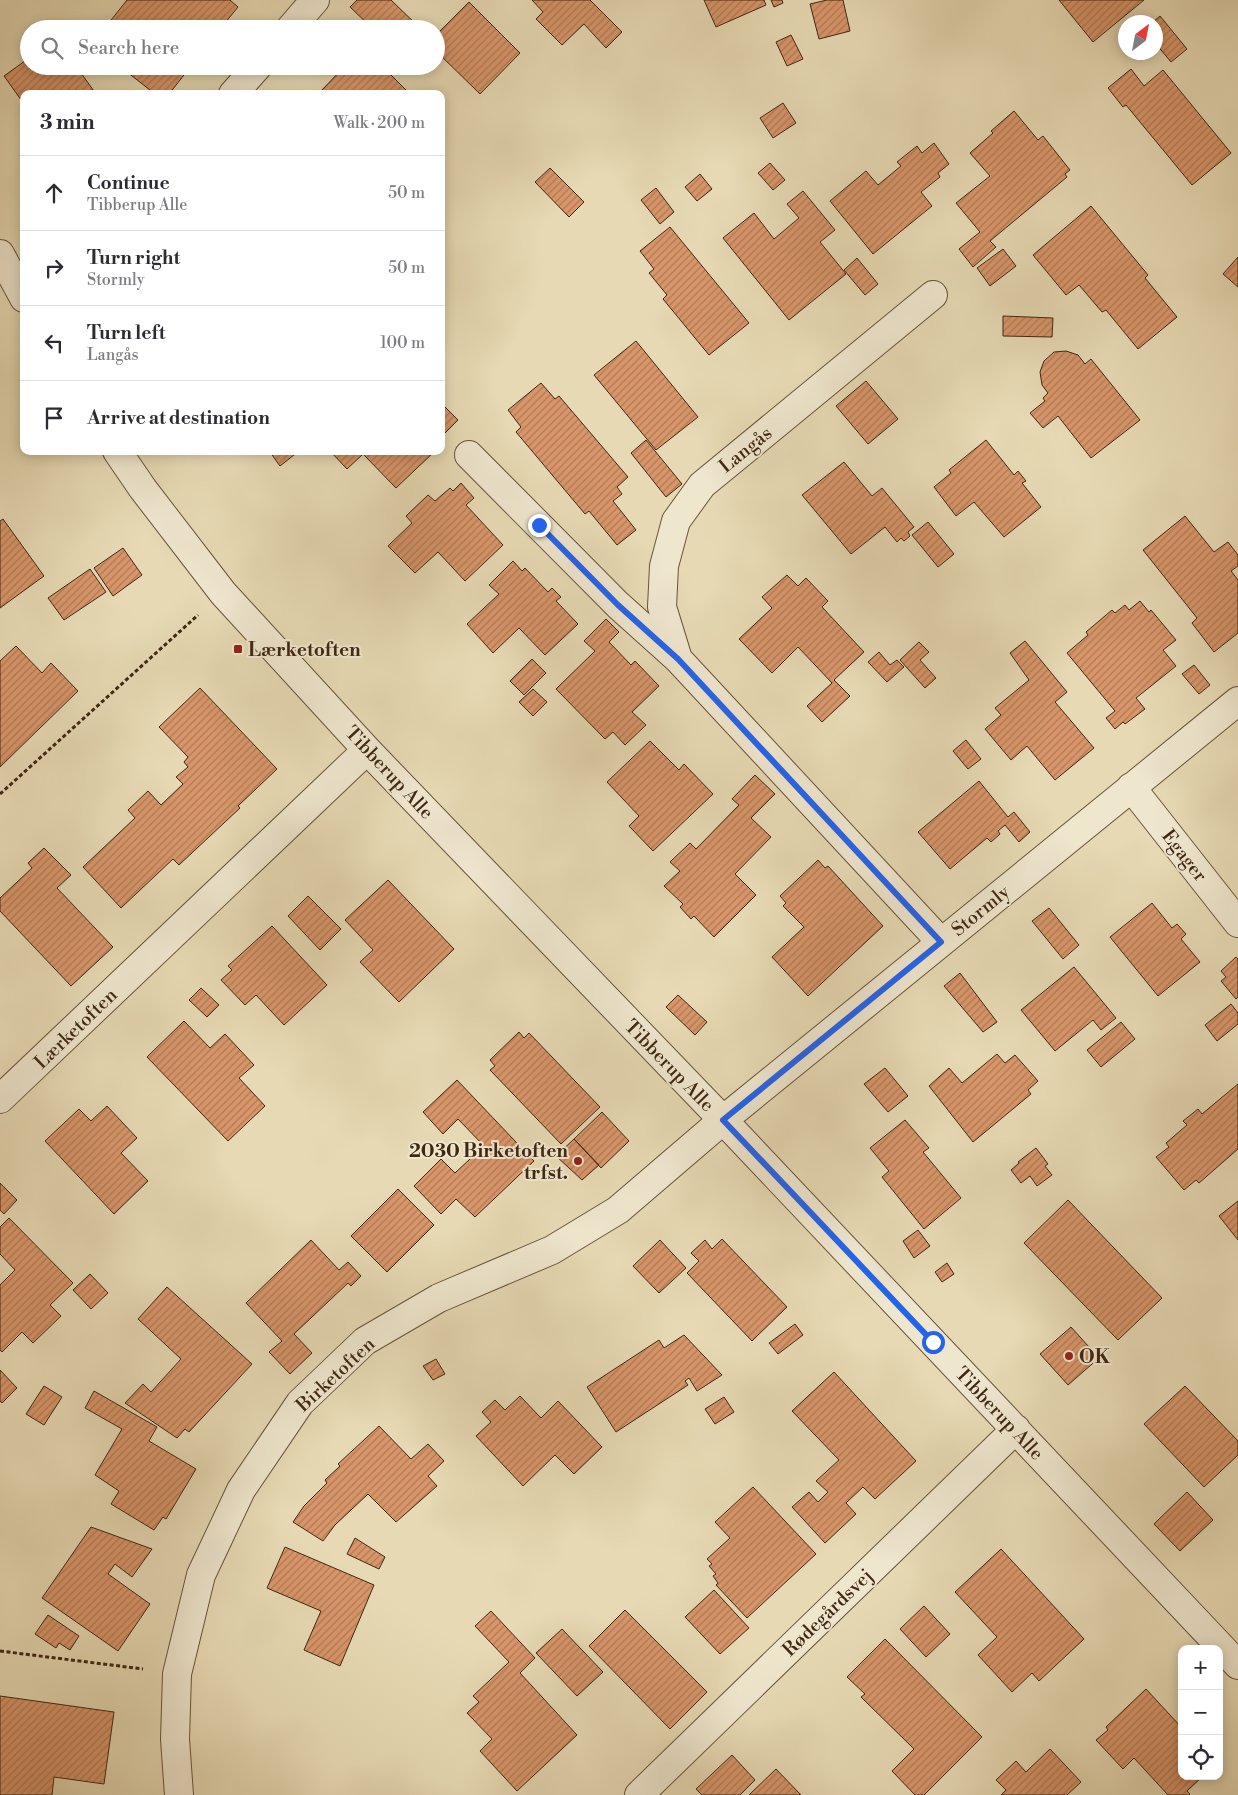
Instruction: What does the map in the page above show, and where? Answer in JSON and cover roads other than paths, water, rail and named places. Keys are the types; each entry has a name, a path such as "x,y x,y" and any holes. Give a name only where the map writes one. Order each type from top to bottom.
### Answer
{"street":[{"path":"298,20 315,0"},
{"path":"237,90 250,75"},
{"path":"0,254 20,283"},
{"name":"Langås","path":"678,659 662,608 664,566 676,521 686,506 702,485 934,295"},
{"name":"Tibberup Alle","path":"120,455 143,489 223,593 367,750 723,1120 1238,1665"},
{"name":"Langås","path":"469,455 618,605 678,659 941,942"},
{"name":"Stormly","path":"723,1120 1238,701"},
{"name":"Lærketoften","path":"0,1099 367,750"},
{"name":"Egager","path":"1131,788 1238,923"},
{"name":"Birketoften","path":"179,1795 175,1739 177,1674 201,1575 241,1490 300,1403 365,1341 440,1298 552,1250 618,1210 723,1120"},
{"name":"Rødegårdsvej","path":"639,1795 1016,1429"}],"place":[{"name":"Lærketoften","path":"238,649"},
{"name":"2030 Birketoften trfst.","path":"578,1161"},
{"name":"OK","path":"1069,1356"}]}
